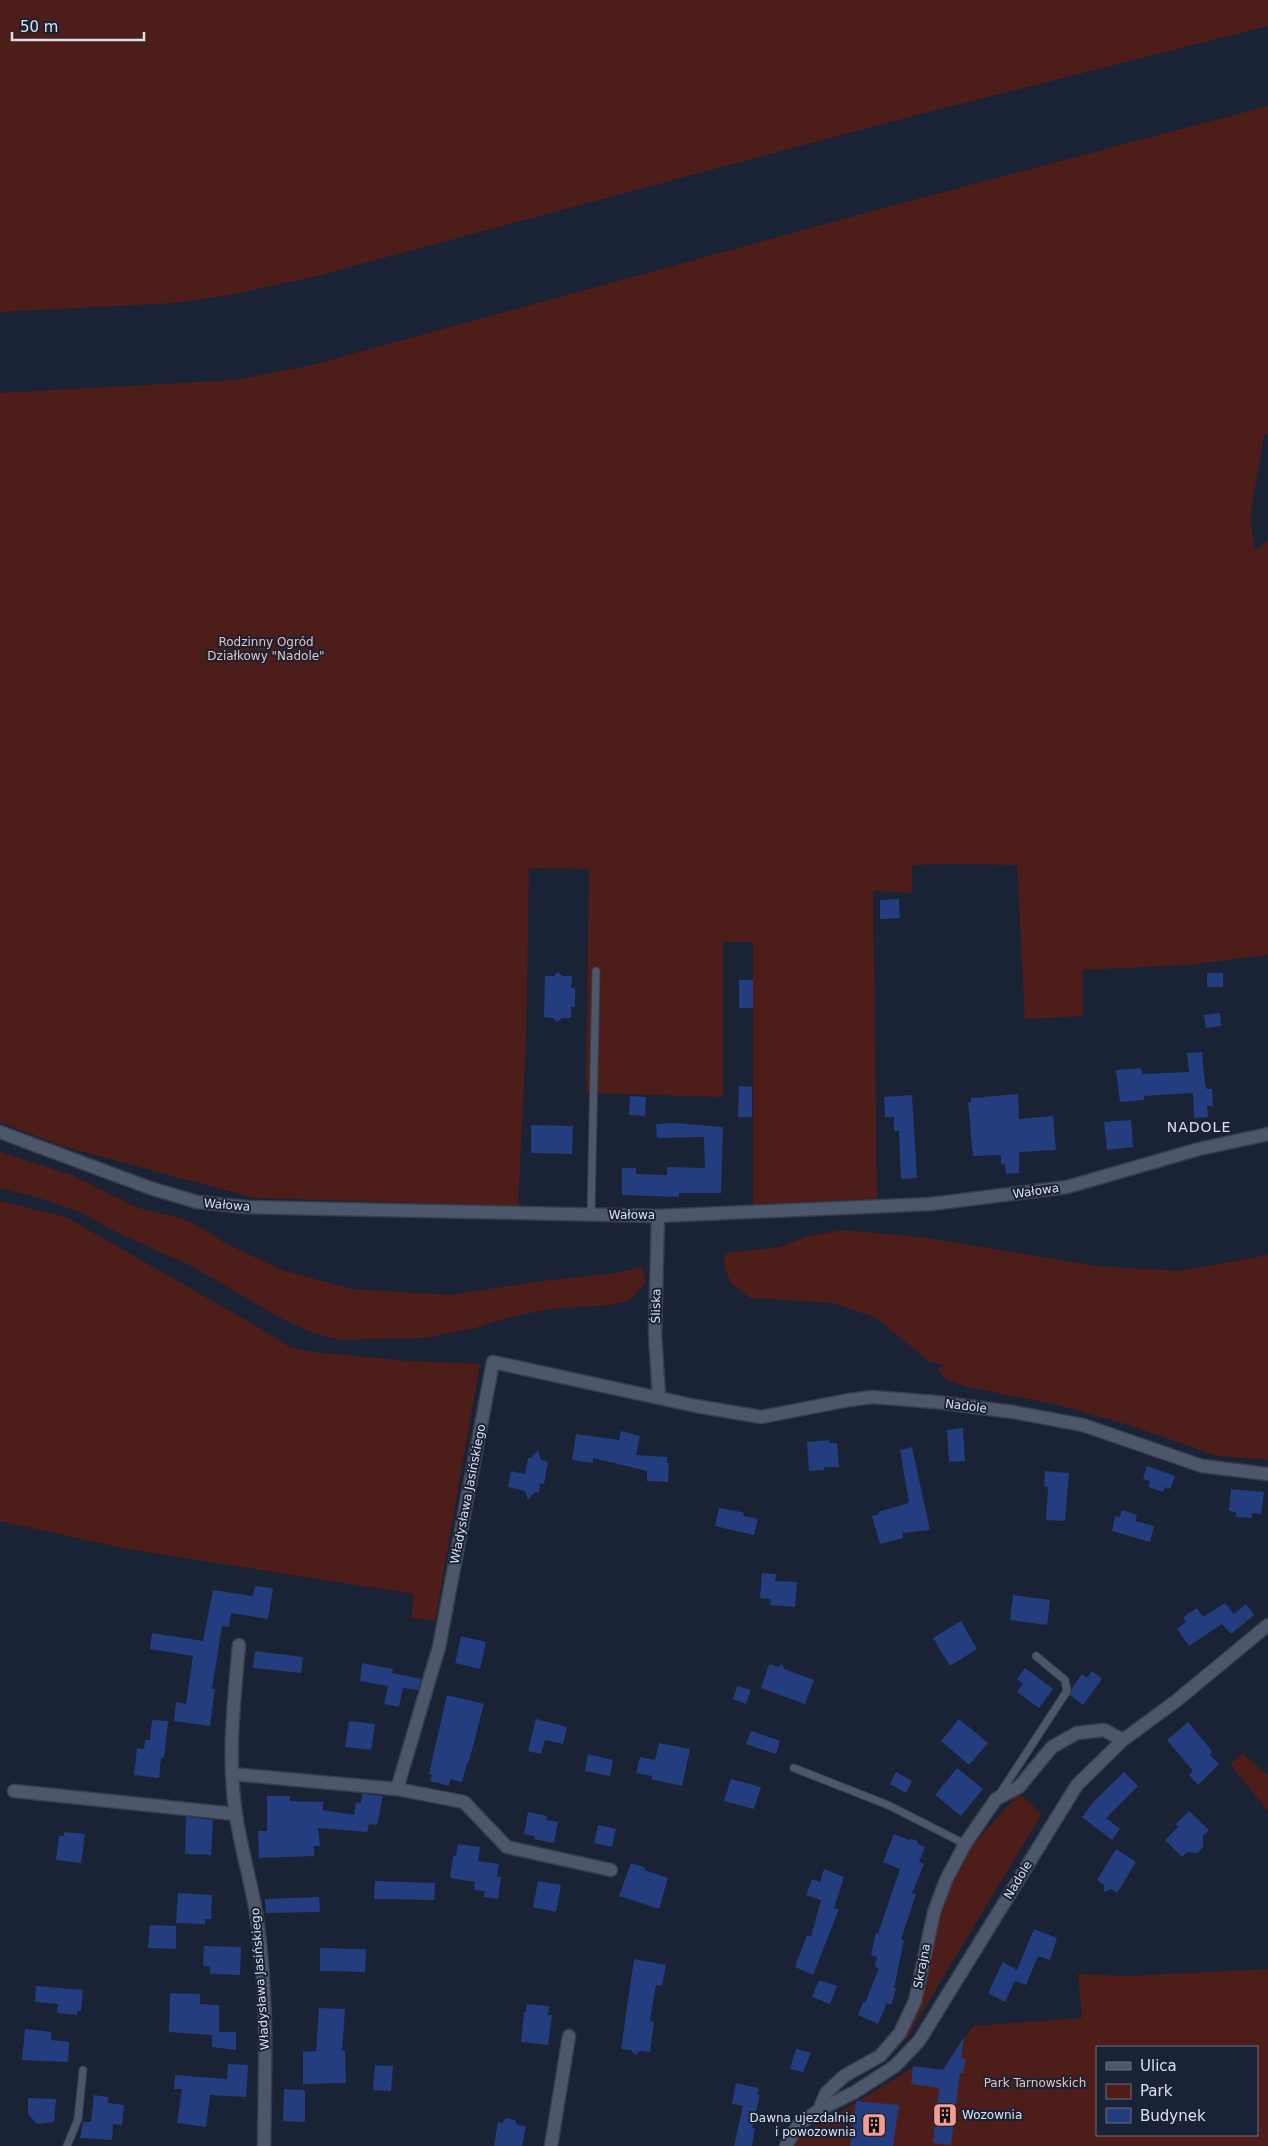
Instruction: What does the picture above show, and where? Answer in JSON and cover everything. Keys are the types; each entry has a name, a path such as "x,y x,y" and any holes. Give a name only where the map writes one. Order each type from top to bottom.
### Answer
{"street":[{"name":"Wałowa","path":"0,1132 150,1188 197,1202 246,1207 658,1216 931,1204 1038,1192 1067,1187 1199,1149 1268,1134"},
{"name":"Śliska","path":"658,1216 655,1334 659,1396"},
{"name":"Władysława Jasińskiego","path":"397,1789 439,1647 493,1362 659,1396"},
{"name":"Nadole","path":"659,1396 696,1406 761,1417 872,1397 965,1406 1083,1425 1202,1466 1268,1474"},
{"name":"Nadole","path":"786,2146 798,2125 819,2110 855,2092 895,2066 919,2041 1077,1785 1123,1740 1176,1701 1268,1625"},
{"name":"Władysława Jasińskiego","path":"240,1645 232,1722 232,1774 235,1814 257,1919 266,2035 264,2146"},
{"name":"Skrajna","path":"819,2110 826,2094 844,2076 880,2056 900,2033 915,2001 934,1912 946,1880 965,1844 996,1799 1019,1787 1052,1747 1077,1733 1104,1730 1123,1740"},
{"path":"232,1774 397,1789 464,1802 507,1847 611,1870"},
{"path":"14,1791 235,1814"},
{"path":"551,2146 569,2036"}],"lane":[{"path":"590,1215 596,971"},
{"name":"Skrajna","path":"996,1799 1067,1691 1065,1680 1036,1656"},
{"path":"794,1768 888,1805 965,1844"},
{"path":"68,2146 78,2118 83,2070"}],"green space":[{"path":"0,0 1268,0 1268,26 890,122 309,278 230,295 175,303 0,312"},
{"name":"Rodzinny Ogród Działkowy \"Nadole\"","path":"1268,106 1268,434 1264,435 1250,517 1255,550 1268,541 1268,955 1186,965 1082,970 1083,1016 1025,1019 1017,865 912,865 912,893 873,891 877,1199 753,1204 753,942 723,942 723,1097 586,1093 589,869 529,868 526,1042 518,1206 254,1198 62,1146 0,1122 0,393 235,380 312,365 898,204"},
{"path":"0,1152 72,1175 138,1208 184,1219 225,1243 282,1270 352,1289 450,1295 534,1282 616,1273 642,1267 646,1282 630,1300 610,1305 551,1309 425,1338 341,1340 313,1333 284,1320 191,1266 118,1233 81,1213 46,1200 0,1188"},
{"path":"0,1201 66,1217 275,1337 289,1347 314,1352 409,1361 480,1364 435,1621 411,1618 414,1594 127,1549 0,1521"},
{"path":"843,1230 921,1237 1097,1266 1179,1271 1268,1255 1268,1460 1217,1456 1129,1425 1054,1404 967,1387 945,1379 938,1370 943,1365 928,1361 876,1318 832,1303 750,1298 731,1283 724,1267 725,1253 779,1247 808,1236"},
{"path":"1243,1754 1268,1775 1268,1811 1230,1764"},
{"path":"1019,1793 1042,1814 905,2041 904,2039 914,2020 921,1999 937,1926 959,1860"},
{"name":"Park Tarnowskich","path":"1268,1969 1268,2146 794,2146 796,2138 916,2066 943,2070 973,2026 1082,2018 1078,1974 1127,1976"}],"building":[{"path":"899,899 900,918 880,919 880,900"},
{"path":"558,972 563,976 572,976 571,988 575,988 575,1007 571,1007 571,1018 562,1018 557,1022 553,1018 544,1017 545,976 554,976"},
{"path":"1207,973 1223,973 1223,987 1207,987"},
{"path":"739,980 753,980 753,1008 739,1008"},
{"path":"1220,1013 1221,1026 1206,1028 1204,1015"},
{"path":"1202,1052 1205,1084 1207,1089 1212,1089 1213,1106 1207,1106 1208,1117 1194,1118 1193,1093 1144,1096 1144,1100 1120,1102 1116,1070 1141,1068 1142,1074 1189,1072 1187,1053"},
{"path":"739,1086 752,1087 752,1117 738,1117"},
{"path":"1018,1094 1019,1119 1053,1116 1056,1150 1019,1152 1019,1173 1006,1174 1005,1164 1001,1164 1001,1155 973,1156 968,1103 971,1102 971,1098"},
{"path":"912,1095 917,1178 901,1179 899,1131 894,1131 894,1117 885,1117 884,1097"},
{"path":"630,1096 646,1097 645,1116 629,1115"},
{"path":"1131,1120 1133,1147 1107,1150 1104,1122"},
{"path":"675,1123 723,1127 721,1193 679,1193 679,1197 622,1195 622,1168 636,1168 636,1174 667,1175 667,1167 705,1168 704,1137 657,1138 656,1124"},
{"path":"531,1125 573,1126 572,1154 531,1153"},
{"path":"963,1428 965,1461 949,1462 947,1430"},
{"path":"621,1431 640,1436 636,1455 667,1457 667,1463 669,1463 668,1482 647,1481 647,1471 593,1458 593,1463 572,1460 576,1434 619,1440"},
{"path":"829,1440 829,1443 837,1443 839,1467 824,1467 824,1470 809,1471 807,1442"},
{"path":"912,1447 930,1530 902,1533 903,1538 880,1544 872,1516 879,1514 878,1512 909,1503 900,1450"},
{"path":"538,1450 541,1460 548,1462 544,1484 540,1483 539,1493 535,1492 528,1500 525,1491 508,1487 511,1471 525,1474 528,1458 531,1458"},
{"path":"1147,1466 1175,1476 1170,1489 1165,1487 1163,1492 1148,1487 1150,1481 1143,1479"},
{"path":"1045,1471 1069,1473 1065,1521 1046,1520 1048,1487 1044,1486"},
{"path":"1231,1489 1264,1492 1261,1514 1252,1513 1252,1518 1236,1517 1236,1512 1229,1511"},
{"path":"719,1508 744,1513 743,1516 758,1519 754,1535 715,1526"},
{"path":"1122,1510 1137,1515 1135,1521 1154,1526 1150,1542 1112,1531 1115,1516 1120,1517"},
{"path":"762,1573 776,1574 775,1581 797,1582 795,1607 770,1605 771,1599 760,1598"},
{"path":"255,1586 273,1588 268,1619 231,1613 229,1627 222,1626 212,1689 215,1689 210,1726 174,1721 176,1702 186,1704 193,1656 150,1649 152,1633 203,1641 213,1590 253,1596"},
{"path":"1013,1595 1050,1600 1047,1625 1010,1620"},
{"path":"1225,1603 1234,1614 1246,1604 1254,1615 1231,1634 1222,1624 1189,1646 1177,1629 1186,1622 1183,1617 1197,1608 1203,1617"},
{"path":"961,1621 977,1649 950,1666 933,1638"},
{"path":"461,1636 486,1642 480,1669 455,1663"},
{"path":"255,1651 303,1657 301,1673 253,1668"},
{"path":"362,1663 393,1669 392,1673 421,1679 418,1690 403,1688 399,1707 384,1704 388,1686 360,1681"},
{"path":"769,1664 778,1667 782,1664 784,1669 814,1680 805,1704 761,1688"},
{"path":"1025,1668 1053,1689 1039,1708 1017,1692 1023,1684 1017,1679"},
{"path":"1092,1671 1102,1679 1083,1705 1070,1695 1072,1688 1082,1674 1087,1678"},
{"path":"737,1686 751,1690 746,1704 733,1699"},
{"path":"447,1695 484,1704 462,1782 450,1779 449,1786 430,1781 432,1775 429,1774"},
{"path":"536,1719 567,1727 563,1744 545,1740 541,1754 528,1751"},
{"path":"959,1719 988,1743 969,1765 941,1741"},
{"path":"152,1720 168,1721 164,1758 161,1758 159,1778 134,1775 137,1748 144,1749 145,1740 150,1740"},
{"path":"349,1721 375,1724 371,1750 345,1747"},
{"path":"1188,1722 1212,1751 1210,1755 1219,1764 1198,1785 1189,1775 1193,1771 1167,1740"},
{"path":"751,1731 780,1741 776,1754 746,1744"},
{"path":"659,1743 690,1749 682,1786 651,1779 652,1776 636,1773 640,1757 655,1760"},
{"path":"588,1754 613,1760 610,1776 585,1771"},
{"path":"957,1768 983,1789 961,1816 935,1795"},
{"path":"896,1772 912,1781 906,1793 890,1784"},
{"path":"1124,1772 1138,1786 1106,1818 1120,1829 1112,1840 1082,1817 1095,1800"},
{"path":"731,1779 761,1787 754,1809 724,1801"},
{"path":"362,1794 383,1796 377,1825 369,1824 367,1832 318,1828 320,1846 314,1846 314,1856 259,1858 258,1831 267,1831 267,1796 290,1796 290,1801 323,1802 323,1810 354,1815 356,1802 361,1803"},
{"path":"1189,1811 1209,1830 1203,1836 1203,1847 1198,1853 1187,1852 1182,1857 1165,1840 1178,1827 1176,1824"},
{"path":"528,1812 547,1816 546,1820 558,1822 554,1843 534,1839 535,1836 524,1834"},
{"path":"186,1817 213,1820 211,1855 185,1854"},
{"path":"598,1825 616,1829 612,1847 594,1843"},
{"path":"64,1832 85,1834 81,1863 56,1860 59,1836 64,1836"},
{"path":"894,1834 917,1841 918,1844 925,1847 919,1862 924,1864 912,1893 916,1894 901,1939 904,1940 894,1988 896,1989 891,2005 887,2003 878,2024 858,2015 879,1968 875,1967 877,1957 871,1955 876,1933 878,1934 900,1869 883,1862"},
{"path":"458,1844 480,1847 478,1861 499,1864 497,1877 501,1877 498,1899 484,1897 485,1891 474,1890 475,1882 450,1878 453,1856 456,1856"},
{"path":"1116,1849 1136,1862 1117,1893 1111,1889 1104,1892 1104,1885 1097,1880"},
{"path":"631,1863 646,1868 644,1870 668,1878 659,1909 619,1896"},
{"path":"824,1869 844,1877 834,1908 839,1909 813,1975 795,1967 807,1935 811,1937 821,1900 806,1895 812,1879 820,1882"},
{"path":"375,1881 435,1883 434,1900 374,1899"},
{"path":"538,1881 561,1885 556,1912 533,1907"},
{"path":"178,1893 212,1895 211,1919 205,1919 205,1924 176,1923"},
{"path":"319,1897 320,1912 266,1913 265,1899"},
{"path":"150,1925 176,1926 176,1949 148,1948"},
{"path":"1034,1929 1057,1938 1050,1960 1038,1956 1026,1985 1015,1981 1005,2002 988,1993 1003,1962 1017,1970"},
{"path":"204,1946 241,1947 240,1975 210,1974 210,1966 203,1966"},
{"path":"320,1948 366,1949 365,1972 320,1971"},
{"path":"634,1959 666,1965 662,1986 656,1985 650,2021 654,2022 650,2052 640,2051 635,2055 631,2050 621,2049"},
{"path":"819,1980 837,1986 830,2004 812,1997"},
{"path":"36,1986 83,1990 81,2011 77,2011 77,2015 57,2013 58,2004 35,2002"},
{"path":"170,1993 200,1994 200,2004 219,2005 219,2032 236,2032 236,2050 212,2047 212,2035 169,2032"},
{"path":"527,2004 549,2006 548,2015 552,2015 548,2045 521,2042 524,2012 526,2012"},
{"path":"319,2008 345,2009 342,2051 345,2050 346,2083 303,2084 303,2052 316,2051"},
{"path":"25,2029 51,2032 51,2040 69,2042 68,2062 22,2060"},
{"name":"Wozownia","path":"964,2037 961,2058 966,2059 963,2073 960,2073 951,2145 933,2143 939,2088 911,2084 913,2066 943,2070"},
{"path":"796,2049 811,2053 803,2072 790,2069"},
{"path":"228,2064 248,2065 246,2097 210,2095 206,2127 177,2123 182,2089 174,2089 175,2075 227,2079"},
{"path":"375,2065 393,2066 391,2091 373,2090"},
{"path":"736,2083 759,2088 757,2094 760,2095 752,2128 755,2128 752,2146 734,2146 743,2106 732,2104"},
{"path":"284,2089 305,2090 305,2122 283,2121"},
{"path":"94,2095 108,2097 108,2103 124,2105 122,2125 113,2124 112,2140 80,2138 83,2122 91,2122"},
{"path":"28,2098 56,2099 54,2122 37,2124 28,2114"},
{"name":"Dawna ujezdalnia i powozownia","path":"856,2101 899,2105 893,2146 850,2146"},
{"path":"506,2118 515,2120 517,2125 526,2126 522,2146 494,2146 498,2122 502,2123"}],"place":[{"name":"Wozownia","path":"945,2115"},
{"name":"Dawna ujezdalnia i powozownia","path":"874,2125"}],"district":[{"name":"NADOLE","path":"1199,1127"}]}
